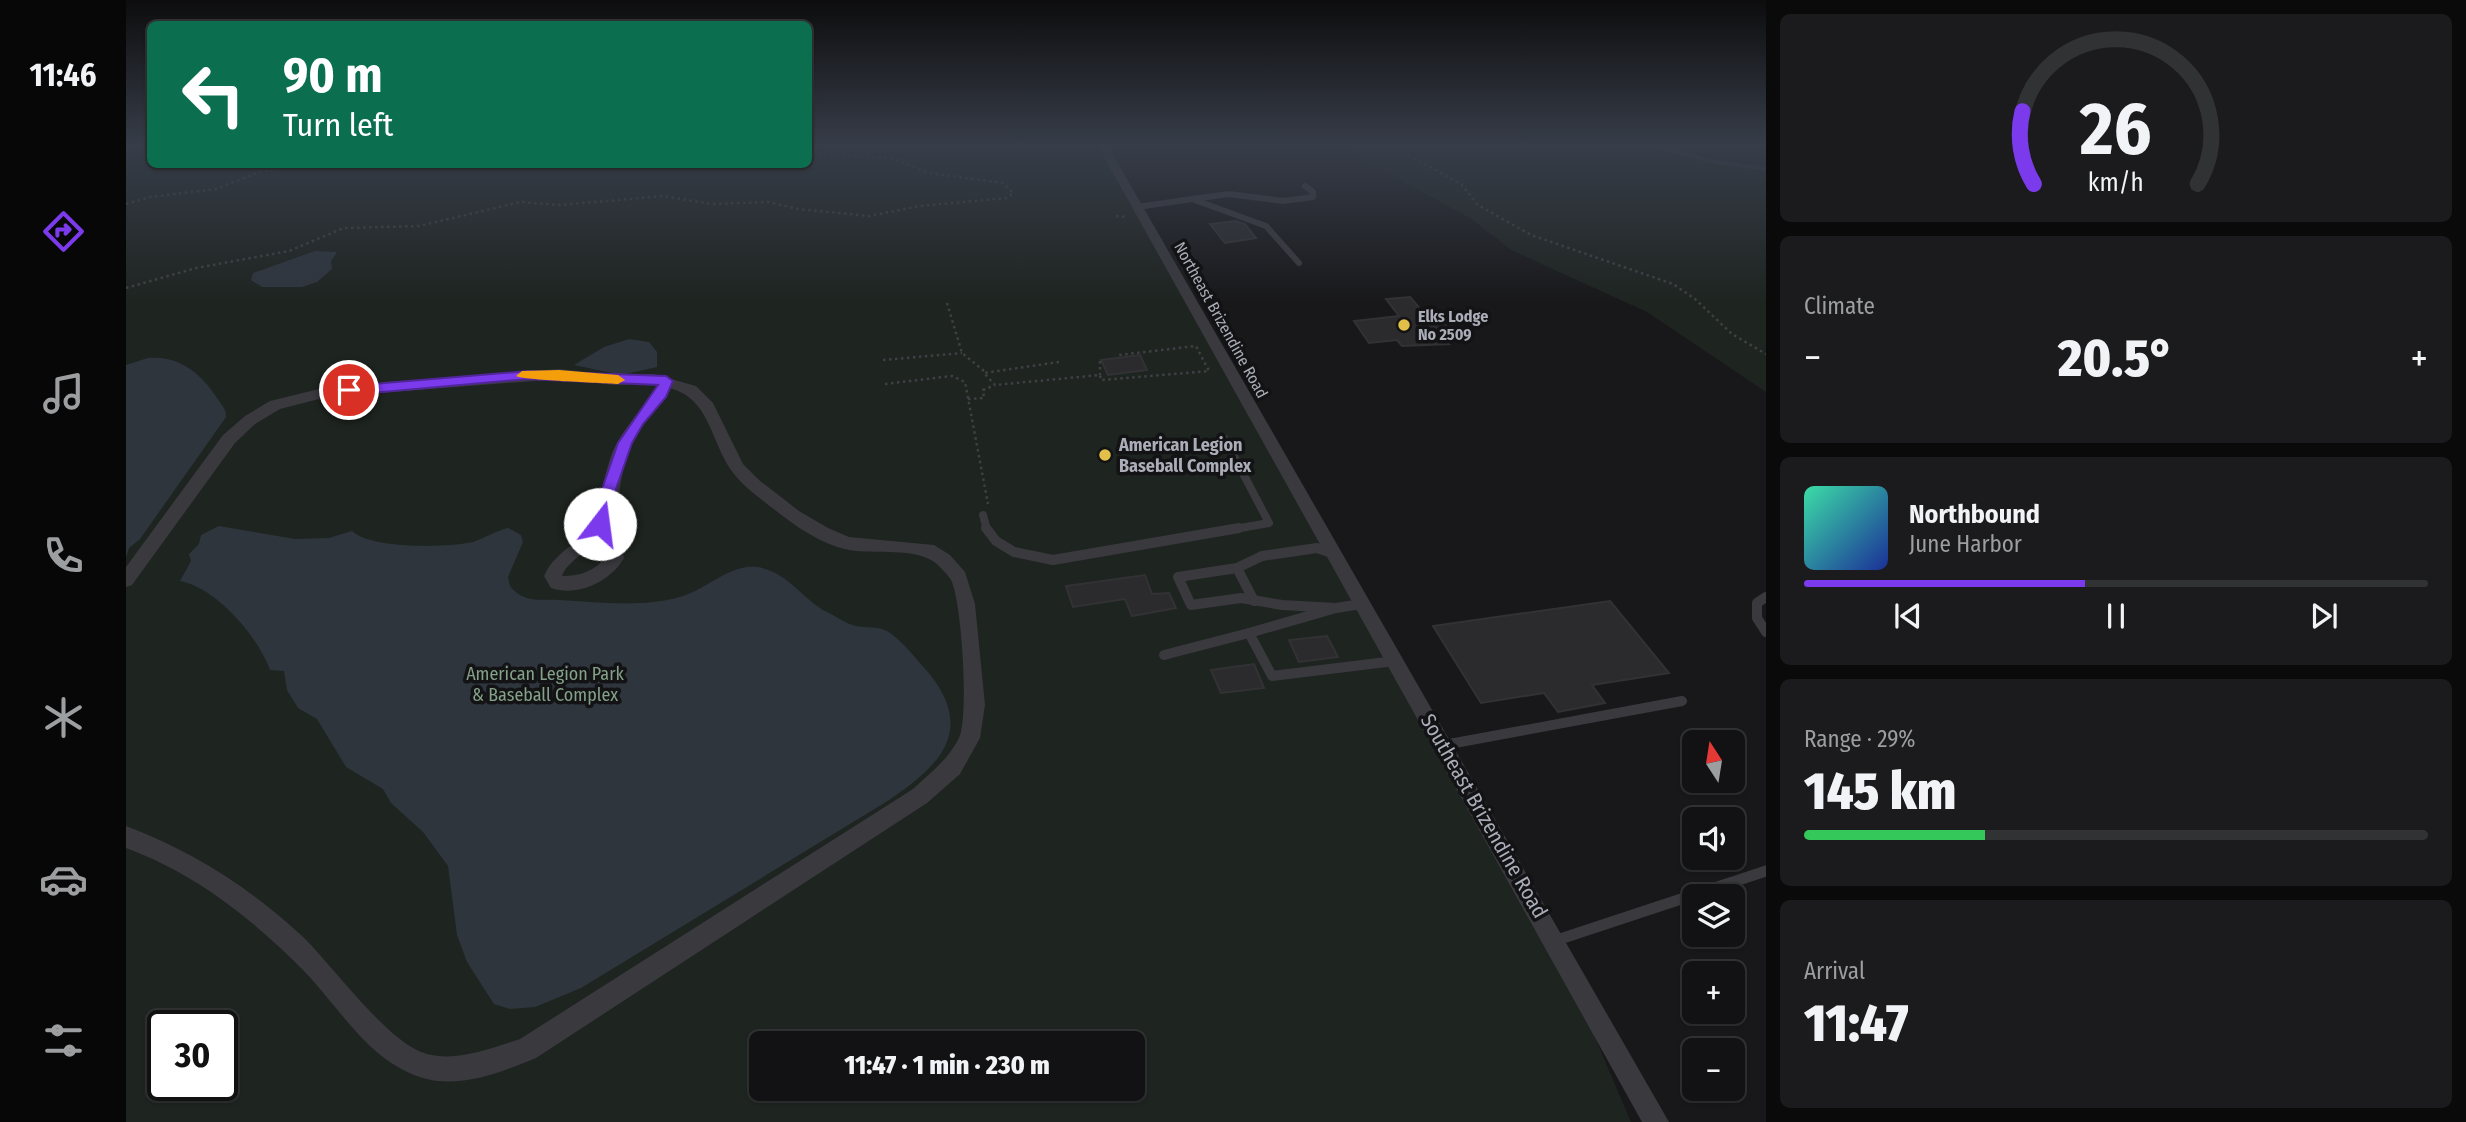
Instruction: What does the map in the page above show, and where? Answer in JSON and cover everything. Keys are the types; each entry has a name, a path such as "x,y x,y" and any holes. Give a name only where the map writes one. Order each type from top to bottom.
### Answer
{"street":[{"name":"Northeast Brizendine Road","path":"1132,198 1308,512"},
{"path":"126,580 229,439 250,420 275,405 327,391 528,375 666,381 691,389 699,396 737,467 753,484 807,524 848,543 928,550 944,560 959,577 966,604 975,705 970,738 953,767 920,796 527,1049 466,1069 426,1066 391,1049 310,960 225,886 165,849 126,837"},
{"path":"608,514 609,489 615,466 638,421 661,394 666,381"},
{"name":"Southeast Brizendine Road","path":"1308,512 1444,745 1656,1122"}],"lane":[{"path":"1137,207 1197,198"},
{"path":"1262,198 1283,201 1303,198"},
{"path":"1192,199 1266,226 1298,264"},
{"path":"983,515 985,527 996,541 1014,552 1053,560 1269,523 1225,439"},
{"path":"1332,553 1317,548 1262,556 1237,568 1178,578 1191,605 1241,597 1254,601 1336,608"},
{"path":"1237,568 1254,601"},
{"path":"1766,597 1757,603 1756,617 1766,632"},
{"path":"1164,655 1336,608 1361,604"},
{"path":"1249,633 1272,676 1395,661"},
{"path":"1444,745 1682,701"},
{"path":"1554,941 1766,871"}],"path":[{"path":"126,204 145,198"},
{"path":"126,288 196,268 289,251 344,228 429,225 521,202 560,205 629,198"},
{"path":"674,198 721,204 763,201 806,210 840,211 869,216 920,206 1003,198"},
{"path":"1473,198 1478,205 1531,235 1577,253 1638,269 1673,284 1695,299 1732,334 1766,354"},
{"path":"947,303 962,353 985,371 986,377 995,385"},
{"path":"1100,361 1101,380 1209,371 1196,346 1119,355"},
{"path":"883,360 962,353"},
{"path":"985,371 1059,362"},
{"path":"968,399 985,398 983,390 995,385 1100,375"},
{"path":"885,384 952,376 965,382 988,505 983,515"}],"green space":[{"name":"American Legion Park & Baseball Complex","path":"126,198 1131,198 1554,941 1631,1122 126,1122"},
{"path":"1434,198 1766,198 1766,392 1647,312 1511,250 1470,218"}],"shaded area":[{"path":"315,251 337,252 331,261 332,269 317,282 302,287 262,287 251,280 253,273"},
{"path":"629,339 649,342 657,352 657,367 621,375 574,365 604,347"},
{"path":"148,358 170,359 188,367 211,389 223,406 226,417 140,539 129,548 126,558 126,365"},
{"path":"219,526 295,539 329,538 352,531 375,541 410,546 473,542 508,528 521,535 523,542 508,577 510,586 522,596 535,599 650,602 690,594 737,569 757,567 768,570 845,622 883,629 898,639 928,672 942,693 949,713 950,730 945,746 935,761 905,789 886,802 581,988 535,1007 510,1009 494,1004 467,962 457,935 448,866 423,832 391,803 383,789 346,767 317,719 298,708 287,690 284,671 270,670 256,643 234,616 208,593 180,581 191,561 189,554 199,544 201,535"}],"building":[{"path":"1235,221 1245,224 1256,238 1225,243 1210,224"},
{"name":"Elks Lodge No 2509","path":"1410,297 1427,317 1444,315 1456,329 1438,331 1449,344 1402,346 1397,340 1369,343 1354,321 1399,316 1386,299"},
{"path":"1140,355 1147,370 1108,375 1101,360"},
{"path":"1145,575 1152,594 1169,593 1176,608 1132,616 1125,599 1073,607 1066,586"},
{"path":"1610,601 1669,673 1592,685 1605,703 1558,712 1544,693 1481,703 1433,626"},
{"path":"1327,636 1338,657 1299,662 1289,640"},
{"path":"1254,664 1264,688 1221,693 1211,670"}],"slow traffic":[{"path":"522,376 559,374 618,380"}],"place":[{"name":"Elks Lodge No 2509","path":"1404,325"},
{"name":"American Legion Baseball Complex","path":"1105,455"}],"route":[{"path":"349,390 559,374 614,380 666,381 661,394 638,421 625,443 609,489 608,514 600,524"}]}
